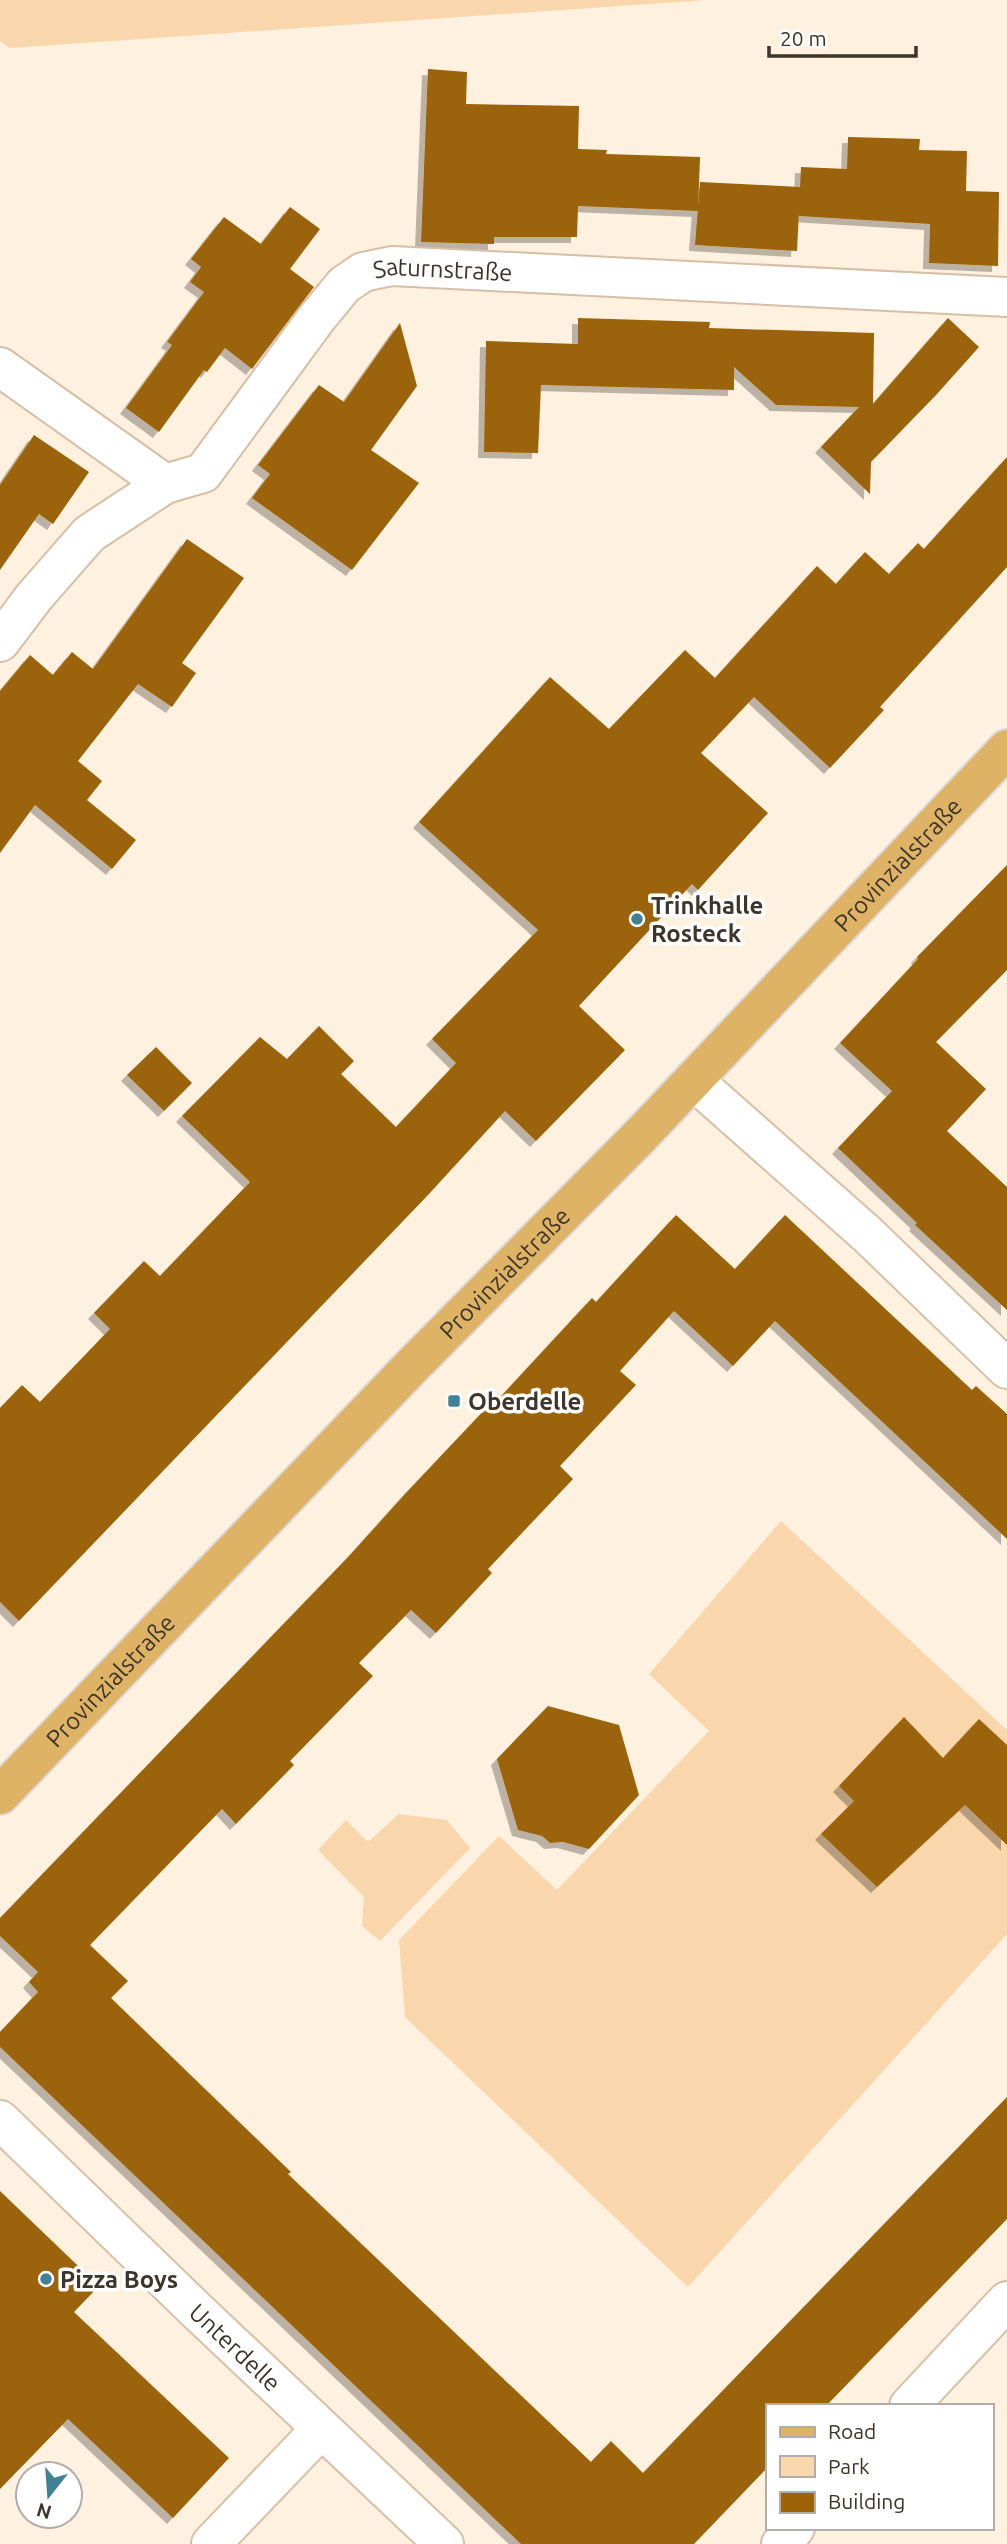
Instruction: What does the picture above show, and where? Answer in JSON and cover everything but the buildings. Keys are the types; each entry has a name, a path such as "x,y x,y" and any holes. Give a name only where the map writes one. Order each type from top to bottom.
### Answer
{"main road":[{"name":"Provinzialstraße","path":"0,1795 412,1366 693,1080 1007,749"}],"street":[{"name":"Saturnstraße","path":"0,642 34,597 89,534 165,484 203,472 316,319 344,285 363,272 392,267 1007,297"},
{"path":"0,367 165,484"},
{"path":"693,1080 867,1234 1007,1369"},
{"name":"Unterdelle","path":"0,2120 444,2544"},
{"path":"911,2404 1007,2301"},
{"path":"211,2544 321,2429"},
{"path":"781,2544 793,2530"}],"green space":[{"path":"0,0 707,0 10,48 0,41"},
{"path":"781,1521 1007,1730 1007,1934 688,2287 405,2017 399,1940 499,1836 557,1890 709,1731 649,1674"},
{"path":"399,1814 447,1820 470,1848 380,1941 362,1926 364,1897 318,1850 346,1820 368,1842"}],"place":[{"name":"Trinkhalle Rosteck","path":"637,919"},
{"name":"Oberdelle","path":"454,1401"},
{"name":"Pizza Boys","path":"46,2279"}]}
